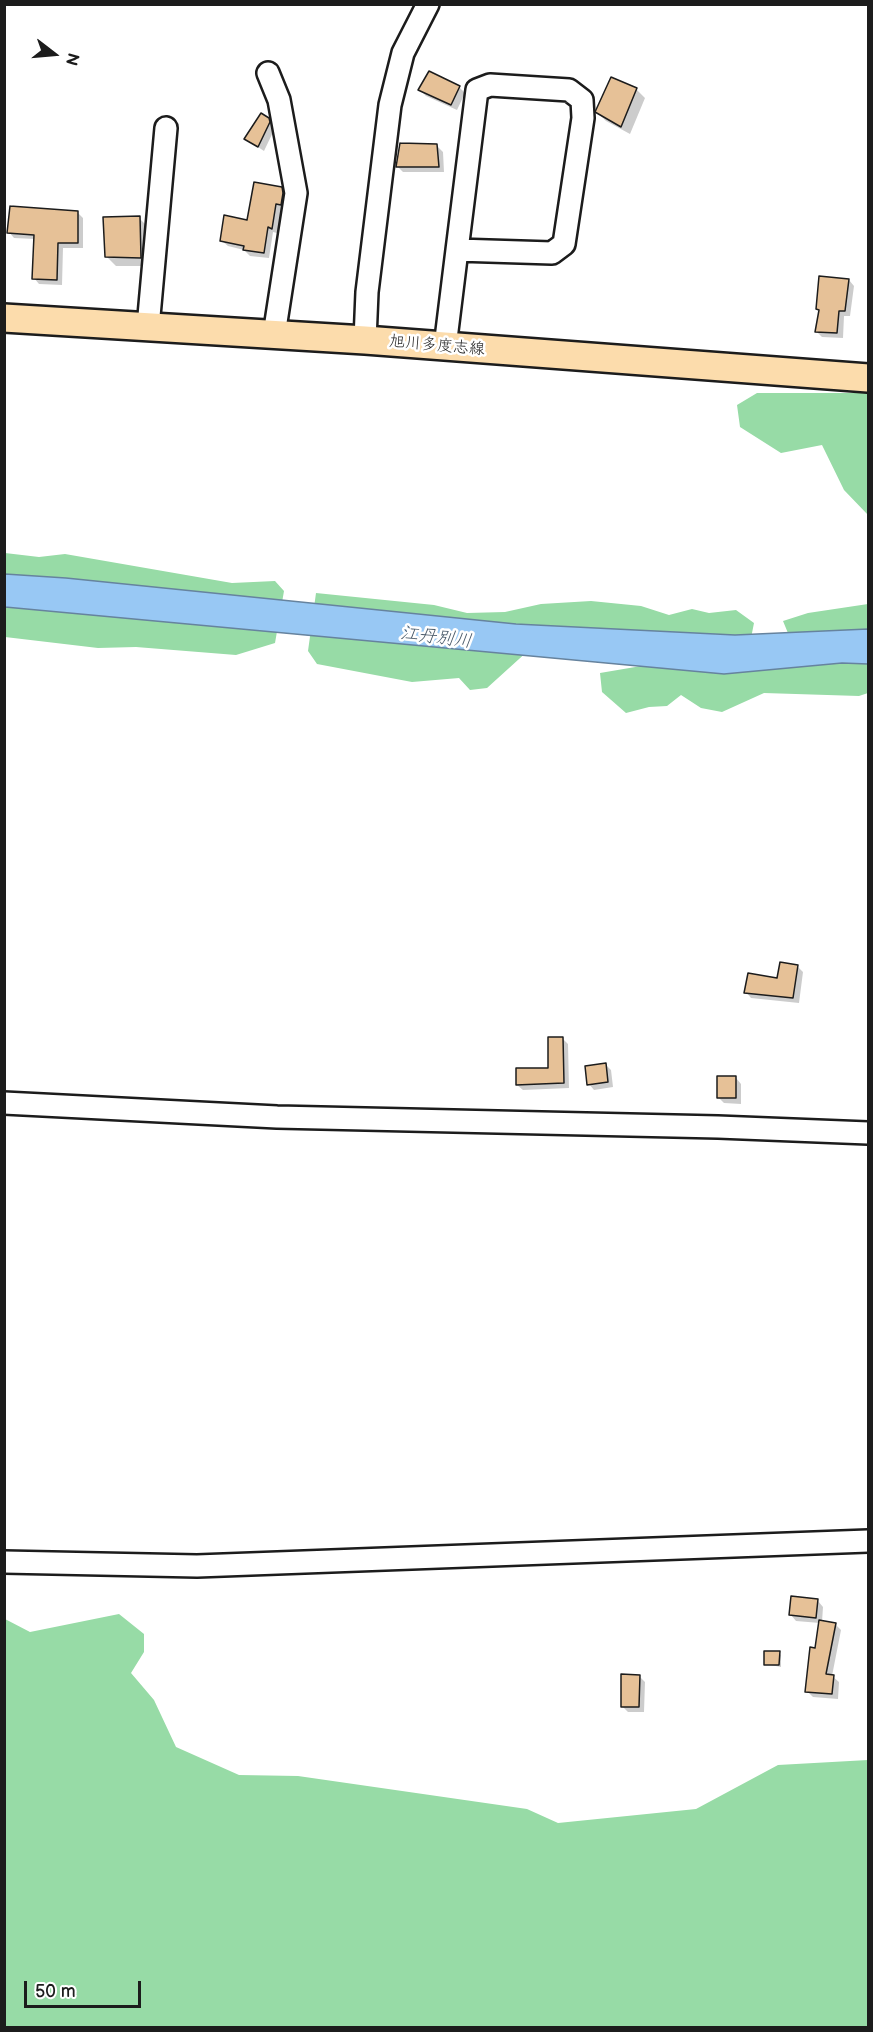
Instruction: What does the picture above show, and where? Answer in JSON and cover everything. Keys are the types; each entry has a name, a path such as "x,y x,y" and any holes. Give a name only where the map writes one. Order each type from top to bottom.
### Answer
{"main road":[{"name":"旭川多度志線","path":"4,318 365,340 868,378"}],"street":[{"path":"365,340 367,292 390,105 404,53 428,4"},
{"path":"268,73 279,100 296,193 274,335"},
{"path":"445,347 457,250 477,90 490,85 569,90 582,100 583,118 564,244 552,253 457,250"},
{"path":"148,327 166,128"},
{"path":"4,1103 277,1117 718,1127 868,1133"},
{"path":"4,1562 197,1566 868,1541"}],"green space":[{"path":"757,393 868,393 868,515 844,490 822,445 781,453 740,427 737,405"},
{"path":"5,553 39,557 65,554 232,583 275,581 284,591 275,643 236,655 136,647 98,648 5,637"},
{"path":"316,593 434,605 467,613 505,612 541,604 591,601 641,606 669,615 692,609 709,613 736,610 754,623 750,643 540,640 487,688 470,690 459,678 412,682 317,664 308,651"},
{"path":"868,604 868,634 790,638 783,621 808,613"},
{"path":"868,651 868,693 859,696 764,693 722,712 701,708 681,695 667,706 649,707 626,713 602,692 600,673 653,664"},
{"path":"119,1614 144,1634 144,1652 131,1673 154,1700 176,1747 239,1775 298,1776 527,1809 558,1823 696,1809 778,1765 868,1760 868,2027 5,2027 5,1619 30,1632"}],"water":[{"name":"江丹別川","path":"5,574 66,578 516,624 735,635 868,629 868,664 842,663 724,674 5,607"}],"building":[{"path":"429,71 460,86 451,105 418,90"},
{"path":"611,77 637,88 621,127 595,112"},
{"path":"261,113 269,118 270,122 258,147 244,139"},
{"path":"400,143 437,144 439,167 396,167"},
{"path":"254,182 282,187 283,193 281,205 276,204 272,229 268,227 264,253 243,250 244,246 220,241 224,215 247,220"},
{"path":"10,206 78,211 78,243 58,243 57,280 32,279 34,235 7,233"},
{"path":"140,216 141,258 105,257 103,217"},
{"path":"819,276 849,279 845,311 839,311 837,333 815,332 819,310 816,309"},
{"path":"780,962 798,965 793,998 744,993 748,973 777,978"},
{"path":"548,1037 563,1037 564,1083 516,1085 516,1068 548,1068"},
{"path":"606,1063 608,1082 587,1085 585,1066"},
{"path":"717,1076 736,1076 736,1098 717,1098"},
{"path":"791,1596 818,1599 816,1618 789,1615"},
{"path":"819,1620 836,1623 826,1674 834,1675 832,1694 805,1692 810,1647 815,1648"},
{"path":"764,1651 780,1651 779,1665 764,1665"},
{"path":"621,1674 640,1675 639,1707 621,1707"}]}
